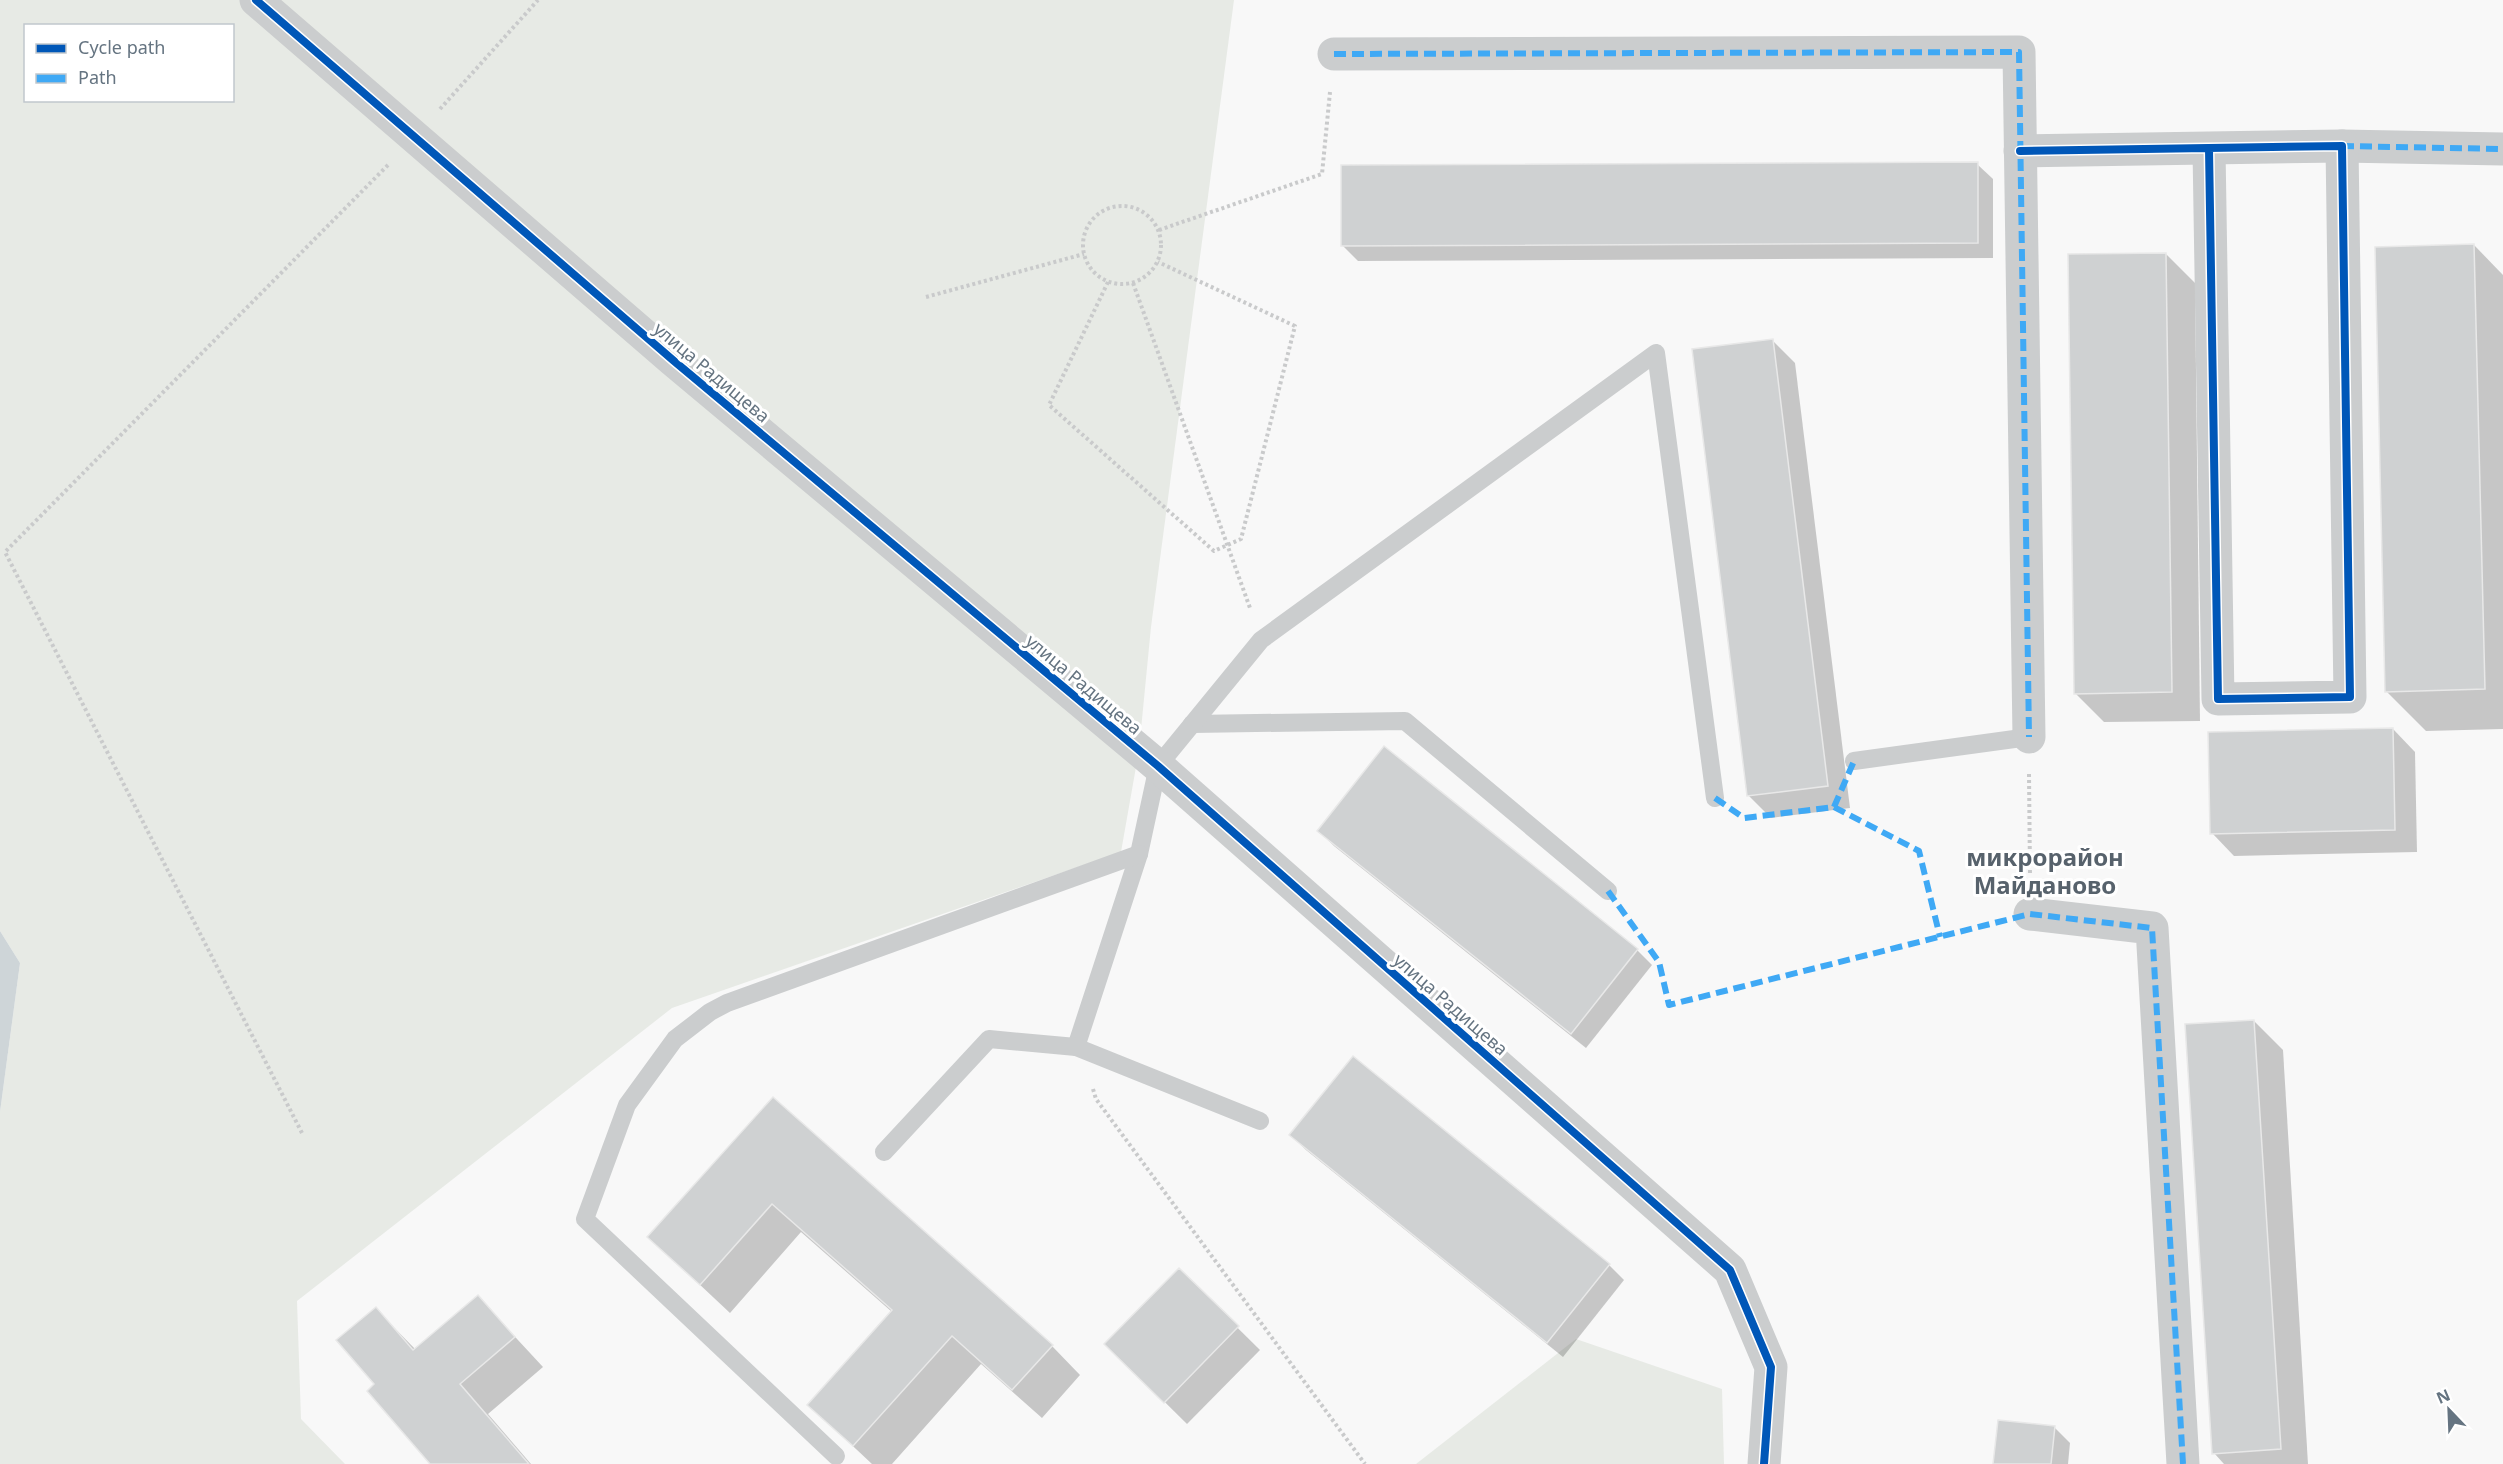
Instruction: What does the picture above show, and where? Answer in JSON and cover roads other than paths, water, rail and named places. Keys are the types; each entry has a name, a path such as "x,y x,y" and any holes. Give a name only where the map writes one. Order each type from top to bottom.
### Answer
{"street":[{"name":"улица Радищева","path":"256,0 674,361 1158,765 1730,1270 1771,1367 1764,1464"},
{"path":"1334,54 2019,52 2029,737"},
{"path":"2020,151 2342,146 2503,149"},
{"path":"2210,149 2217,699 2350,697 2342,146"},
{"path":"2030,914 2152,928 2183,1464"}],"lane":[{"path":"1076,1047 1139,854 1158,765 1261,640 1656,353 1715,798"},
{"path":"1192,724 1405,722 1608,891"},
{"path":"1854,761 2029,737"},
{"path":"836,1456 585,1219 627,1105 675,1039 704,1016 727,1003 1139,854"},
{"path":"884,1152 990,1039 1076,1047 1260,1120"}],"district":[{"name":"микрорайон Майданово","path":"2045,870"}]}
